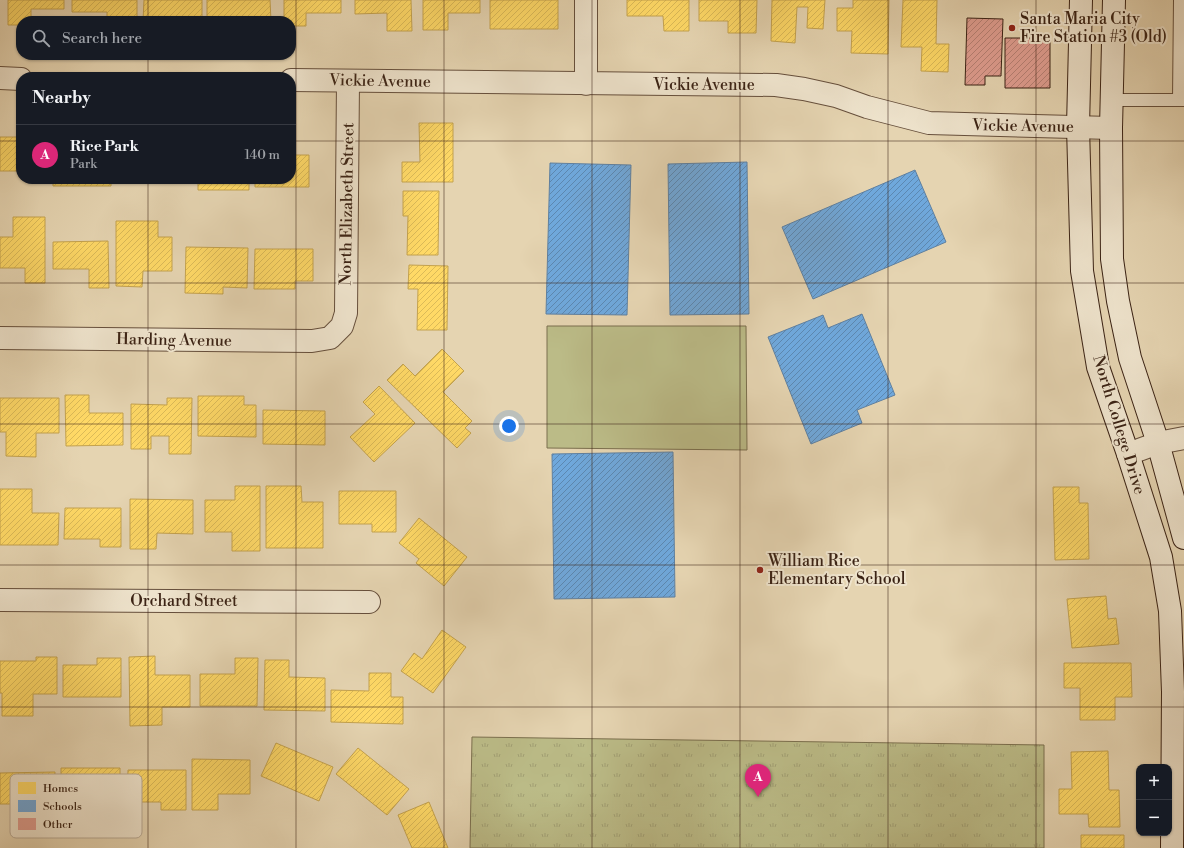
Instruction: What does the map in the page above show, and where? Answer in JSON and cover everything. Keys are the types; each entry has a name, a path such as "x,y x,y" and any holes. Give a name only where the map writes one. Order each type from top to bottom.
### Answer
{"street":[{"path":"586,0 586,84"},
{"name":"North College Drive","path":"1081,0 1078,127 1082,271 1098,368 1128,454 1161,557 1170,611 1178,692 1172,848"},
{"name":"North College Drive","path":"1114,0 1111,128 1112,259 1118,302 1130,358 1158,443 1184,538"},
{"path":"0,78 16,79"},
{"name":"Vickie Avenue","path":"296,80 776,85 830,95 867,107 929,123 1111,128"},
{"name":"North Elizabeth Street","path":"342,326 346,313 348,81"},
{"name":"Harding Avenue","path":"0,338 312,341 330,338 342,326"},
{"path":"1128,454 1158,443 1184,438"},
{"name":"Orchard Street","path":"0,600 369,602"}],"lane":[{"path":"1112,100 1182,100 1180,0"}],"green space":[{"path":"547,326 746,326 747,450 547,448"},
{"path":"472,737 1044,745 1044,848 470,848"}],"building: Homes":[{"path":"8,0 64,0 64,9 31,9 31,16 16,16 16,25 8,25"},
{"path":"72,0 137,0 137,16 107,16 107,12 72,12"},
{"path":"144,0 202,0 202,16 143,16"},
{"path":"207,0 270,0 271,16 207,16"},
{"path":"284,0 341,0 341,13 306,13 306,26 296,26 296,16 284,16"},
{"path":"355,0 411,0 412,31 387,31 387,13 355,14"},
{"path":"423,0 480,0 480,13 448,13 448,30 423,30"},
{"path":"490,0 558,0 558,29 490,29"},
{"path":"627,0 689,0 689,31 664,31 663,16 627,16"},
{"path":"699,0 757,0 756,33 728,33 728,21 699,21"},
{"path":"772,0 825,0 823,29 807,28 808,7 797,7 795,43 771,41"},
{"path":"853,0 889,0 888,54 851,53 852,31 837,31 837,8 853,8"},
{"path":"903,0 937,0 936,44 949,44 948,72 921,71 922,47 901,47"},
{"path":"419,123 453,123 453,182 402,182 402,162 420,162"},
{"path":"0,137 16,137 16,171 0,171"},
{"path":"296,155 309,155 309,187 255,187 255,184 296,184"},
{"path":"53,184 111,184 111,186 53,186"},
{"path":"198,184 249,184 249,190 198,190"},
{"path":"403,191 439,191 438,255 407,255 408,216 403,216"},
{"path":"13,217 45,217 45,283 25,283 25,268 0,268 0,237 13,237"},
{"path":"116,221 158,221 158,237 172,237 172,271 143,271 142,287 116,286"},
{"path":"108,241 109,288 89,288 89,269 53,269 53,242"},
{"path":"186,247 248,248 247,288 223,287 223,294 185,293"},
{"path":"255,249 313,249 313,281 295,281 295,289 254,289"},
{"path":"409,265 448,266 447,330 417,330 418,289 408,289"},
{"path":"442,349 464,371 443,392 472,421 465,428 471,433 457,448 387,380 403,364 415,376"},
{"path":"379,386 415,423 374,462 350,437 375,414 363,402"},
{"path":"65,395 89,395 89,413 123,413 123,445 66,446"},
{"path":"198,396 244,396 244,405 256,405 256,437 198,436"},
{"path":"0,398 59,398 59,433 36,433 36,457 6,456 6,432 0,432"},
{"path":"167,398 192,398 191,454 169,454 169,436 151,436 151,449 131,449 131,404 167,405"},
{"path":"263,410 325,411 325,445 263,444"},
{"path":"235,486 260,486 260,551 232,551 232,532 205,532 205,500 235,500"},
{"path":"266,486 301,486 302,502 323,502 323,548 266,548"},
{"path":"1053,487 1079,487 1079,503 1088,503 1089,559 1055,560"},
{"path":"0,489 32,489 32,513 59,513 58,545 0,545"},
{"path":"339,491 396,491 396,532 372,532 372,524 339,524"},
{"path":"130,499 193,500 193,534 157,533 156,549 130,549"},
{"path":"65,508 121,508 121,547 100,547 100,539 64,539"},
{"path":"419,518 467,557 444,586 416,563 419,559 399,543"},
{"path":"1106,596 1108,619 1116,618 1119,644 1072,648 1067,599"},
{"path":"442,630 466,647 433,693 401,671 414,653 422,659"},
{"path":"155,656 155,675 190,675 190,707 162,707 162,725 130,726 129,657"},
{"path":"36,657 57,657 57,694 33,694 33,716 2,716 0,661 36,661"},
{"path":"97,658 121,658 121,697 63,697 63,665 97,665"},
{"path":"235,658 258,658 257,706 200,706 200,674 235,674"},
{"path":"265,660 289,660 289,677 325,678 325,711 264,710"},
{"path":"1064,663 1131,663 1132,697 1115,697 1115,720 1080,720 1080,688 1064,688"},
{"path":"369,673 391,673 391,697 403,697 403,724 331,722 331,690 369,691"},
{"path":"276,743 333,767 319,801 261,776"},
{"path":"358,748 409,789 387,815 336,774"},
{"path":"1108,751 1109,790 1119,790 1120,827 1089,827 1088,814 1059,814 1059,789 1072,789 1071,752"},
{"path":"192,759 250,760 250,794 218,794 218,810 192,810"},
{"path":"61,768 120,768 120,774 61,774"},
{"path":"128,770 186,770 186,810 161,810 161,802 142,802 142,774 128,774"},
{"path":"55,772 55,774 10,774 10,804 0,804 0,773"},
{"path":"429,802 448,848 412,848 398,815"},
{"path":"1081,835 1124,835 1124,848 1081,848"}],"building: Schools":[{"path":"747,162 749,314 670,315 668,164"},
{"path":"550,163 631,165 627,315 546,314"},
{"path":"915,170 946,242 813,299 782,227"},
{"path":"862,314 895,395 857,410 862,423 811,444 768,337 823,315 828,328"},
{"path":"673,452 675,597 554,599 552,454"}],"building: Other":[{"path":"967,18 1003,19 1001,76 985,76 985,85 965,85"},
{"path":"1005,38 1050,38 1050,88 1005,88"}],"place":[{"name":"Santa Maria City Fire Station #3 (Old)","path":"1012,28"},
{"name":"William Rice Elementary School","path":"760,570"},
{"name":"Rice Park","path":"758,797"}]}
